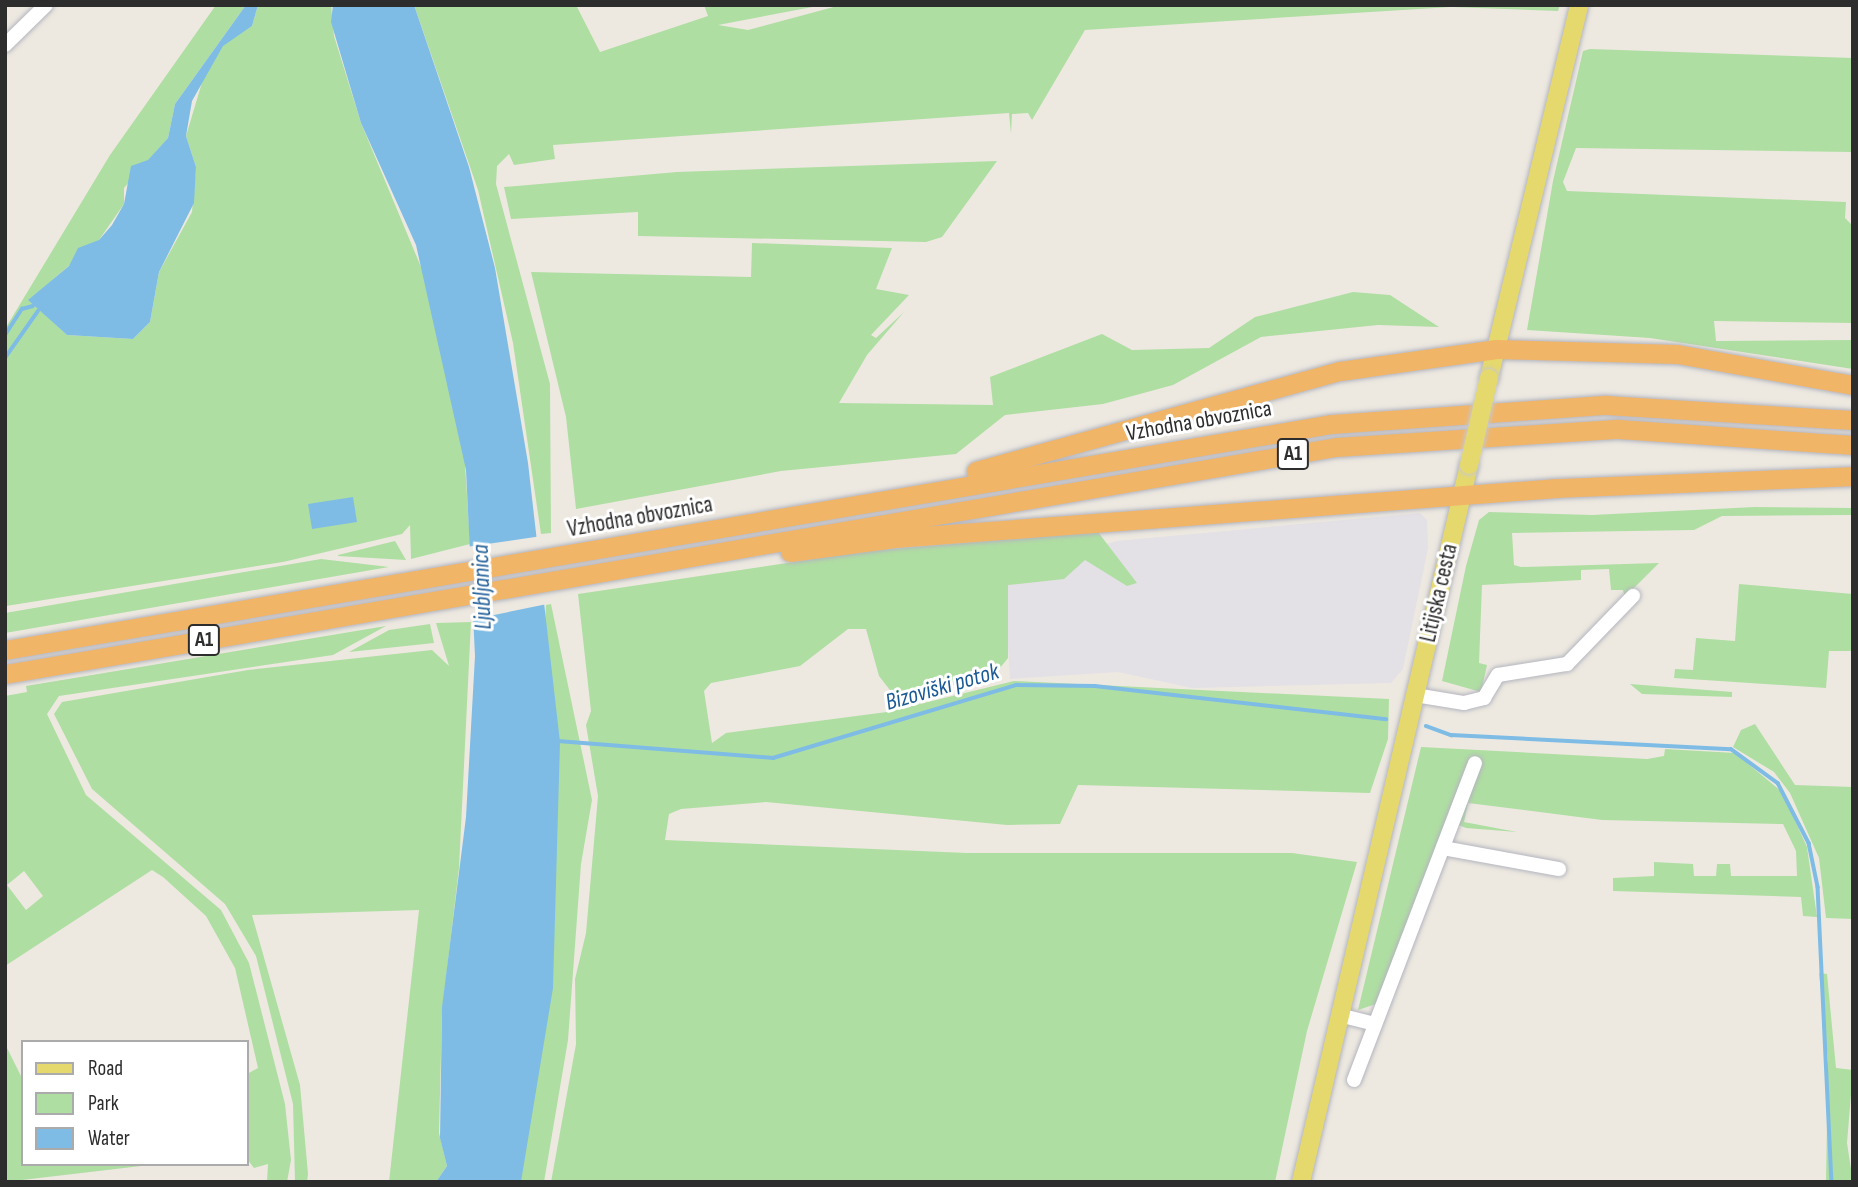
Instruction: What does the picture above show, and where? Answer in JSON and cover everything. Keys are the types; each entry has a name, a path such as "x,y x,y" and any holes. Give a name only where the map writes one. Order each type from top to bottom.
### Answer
{"highway":[{"path":"876,501 902,484 998,467 1340,371 1496,349 1677,354 1853,385"},
{"name":"Vzhodna obvoznica","path":"5,650 1332,424 1457,411 1676,406 1853,421"},
{"name":"Vzhodna obvoznica","path":"5,674 1323,450 1439,437 1618,429 1853,444"},
{"path":"740,549 780,554 895,538 1753,477 1853,476"}],"main road":[{"name":"Litijska cesta","path":"1301,1182 1579,5"}],"street":[{"path":"5,45 46,5"},
{"path":"1415,695 1464,703 1485,698 1498,675 1567,664 1633,596"},
{"path":"1354,1080 1475,763"},
{"path":"1443,848 1559,869"},
{"path":"1339,1015 1375,1024"}],"shaded area":[{"path":"1420,513 1427,520 1428,548 1403,669 1391,683 1192,688 1118,672 1010,679 1004,577 1116,541"}],"green space":[{"path":"216,5 246,5 175,104 168,138 124,188 124,204 99,240 29,300 67,335 133,339 150,322 159,272 192,212 196,167 186,136 206,69 223,45 252,26 258,5 331,5 334,36 361,123 426,279 464,448 470,544 411,559 410,525 402,534 283,562 6,606 5,329 110,155"},
{"path":"414,5 576,5 600,52 708,16 704,5 823,5 718,25 748,30 841,5 1560,5 1558,11 1451,7 1085,30 1032,120 1028,113 1012,114 1011,134 1009,113 553,145 555,159 514,165 509,154 497,166 496,184 550,384 551,533 541,534 513,343 478,190"},
{"path":"1590,49 1853,58 1853,152 1576,148 1563,182 1567,191 1846,202 1845,218 1853,226 1853,323 1714,321 1716,341 1853,340 1853,369 1650,338 1527,330 1553,181 1583,51"},
{"path":"997,161 942,237 926,242 638,236 638,212 511,219 504,187 677,172"},
{"path":"752,243 892,248 876,289 909,295 871,335 876,338 904,312 867,355 839,403 993,405 990,377 1102,334 1132,350 1209,348 1255,317 1353,292 1390,295 1439,327 1378,325 1261,337 1173,385 1103,404 1005,415 956,454 781,471 576,509 566,417 531,272 751,277"},
{"path":"1755,507 1853,508 1853,515 1722,516 1694,530 1512,533 1514,565 1521,567 1659,563 1625,597 1623,590 1611,590 1609,569 1581,570 1581,580 1482,585 1479,663 1487,665 1481,692 1442,681 1466,566 1479,520 1489,512 1592,515"},
{"path":"1098,532 1137,583 1127,586 1085,560 1064,579 1008,585 1008,658 996,673 919,695 893,694 879,676 866,629 848,629 800,666 711,683 704,691 712,743 726,733 887,712 1014,681 1389,699 1388,739 1370,793 1078,785 1060,824 1007,825 766,802 681,809 669,814 665,840 967,853 1292,853 1357,862 1307,1031 1275,1182 551,1182 576,1044 575,979 586,933 598,796 586,725 591,711 578,594 868,551"},
{"path":"395,541 406,560 338,556 338,555"},
{"path":"321,559 389,567 5,633 5,613"},
{"path":"1739,584 1853,594 1853,651 1829,651 1826,688 1674,678 1675,669 1693,670 1696,638 1735,641"},
{"path":"551,604 592,800 581,864 568,1040 544,1182 515,1182 546,605"},
{"path":"471,622 459,868 442,1012 439,1133 447,1166 436,1182 389,1182 419,910 252,915 300,1085 308,1174 307,1182 295,1182 293,1104 256,956 225,904 92,789 54,714 62,702 248,670 432,650 449,666 436,623"},
{"path":"430,624 434,643 349,652 389,630"},
{"path":"386,626 333,655 59,696 47,714 86,795 221,910 249,963 285,1104 291,1160 287,1182 267,1182 268,1164 254,1168 248,1160 248,1073 258,1068 235,968 206,916 163,877 152,870 5,966 5,696 27,692 26,686","holes":["24,871 43,896 26,910 7,885"]},
{"path":"1630,684 1732,692 1732,697 1642,694"},
{"path":"1755,724 1795,785 1853,787 1853,919 1826,918 1819,858 1790,793 1774,772 1733,747 1741,730"},
{"path":"1421,747 1647,759 1664,756 1665,749 1735,753 1782,792 1807,847 1817,917 1803,916 1801,897 1613,891 1613,878 1654,876 1654,862 1693,864 1694,876 1716,876 1717,864 1730,864 1731,876 1797,876 1796,851 1783,824 1602,820 1468,803 1464,822 1517,832 1466,828 1456,824 1481,758 1471,756 1376,1004 1358,1010"},
{"path":"1819,973 1827,974 1836,1068 1853,1070 1847,1143 1853,1182 1826,1182 1828,1059"},
{"path":"5,1044 21,1076 21,1166 141,1166 5,1182"}],"water":[{"path":"246,5 258,5 252,26 223,46 192,101 186,136 196,167 194,203 159,272 150,322 133,339 67,335 28,300 69,266 78,248 99,240 112,225 124,204 131,166 148,160 168,138 175,104"},
{"name":"Ljubljanica","path":"333,5 414,5 469,167 495,268 528,463 560,742 553,988 521,1182 436,1182 447,1166 440,1138 442,1007 466,817 475,656 466,470 416,245 361,123 331,22"},
{"path":"353,497 357,522 312,529 308,504"}],"pier":[{"path":"542,536 552,603 470,620 466,547"}],"waterway":[{"path":"5,335 22,309 33,306"},
{"path":"5,358 38,311"},
{"name":"Bizoviški potok","path":"558,741 773,758 1016,685 1095,686 1386,719"},
{"path":"1426,726 1451,735 1731,749 1778,783 1809,843 1818,887 1832,1182"}]}
